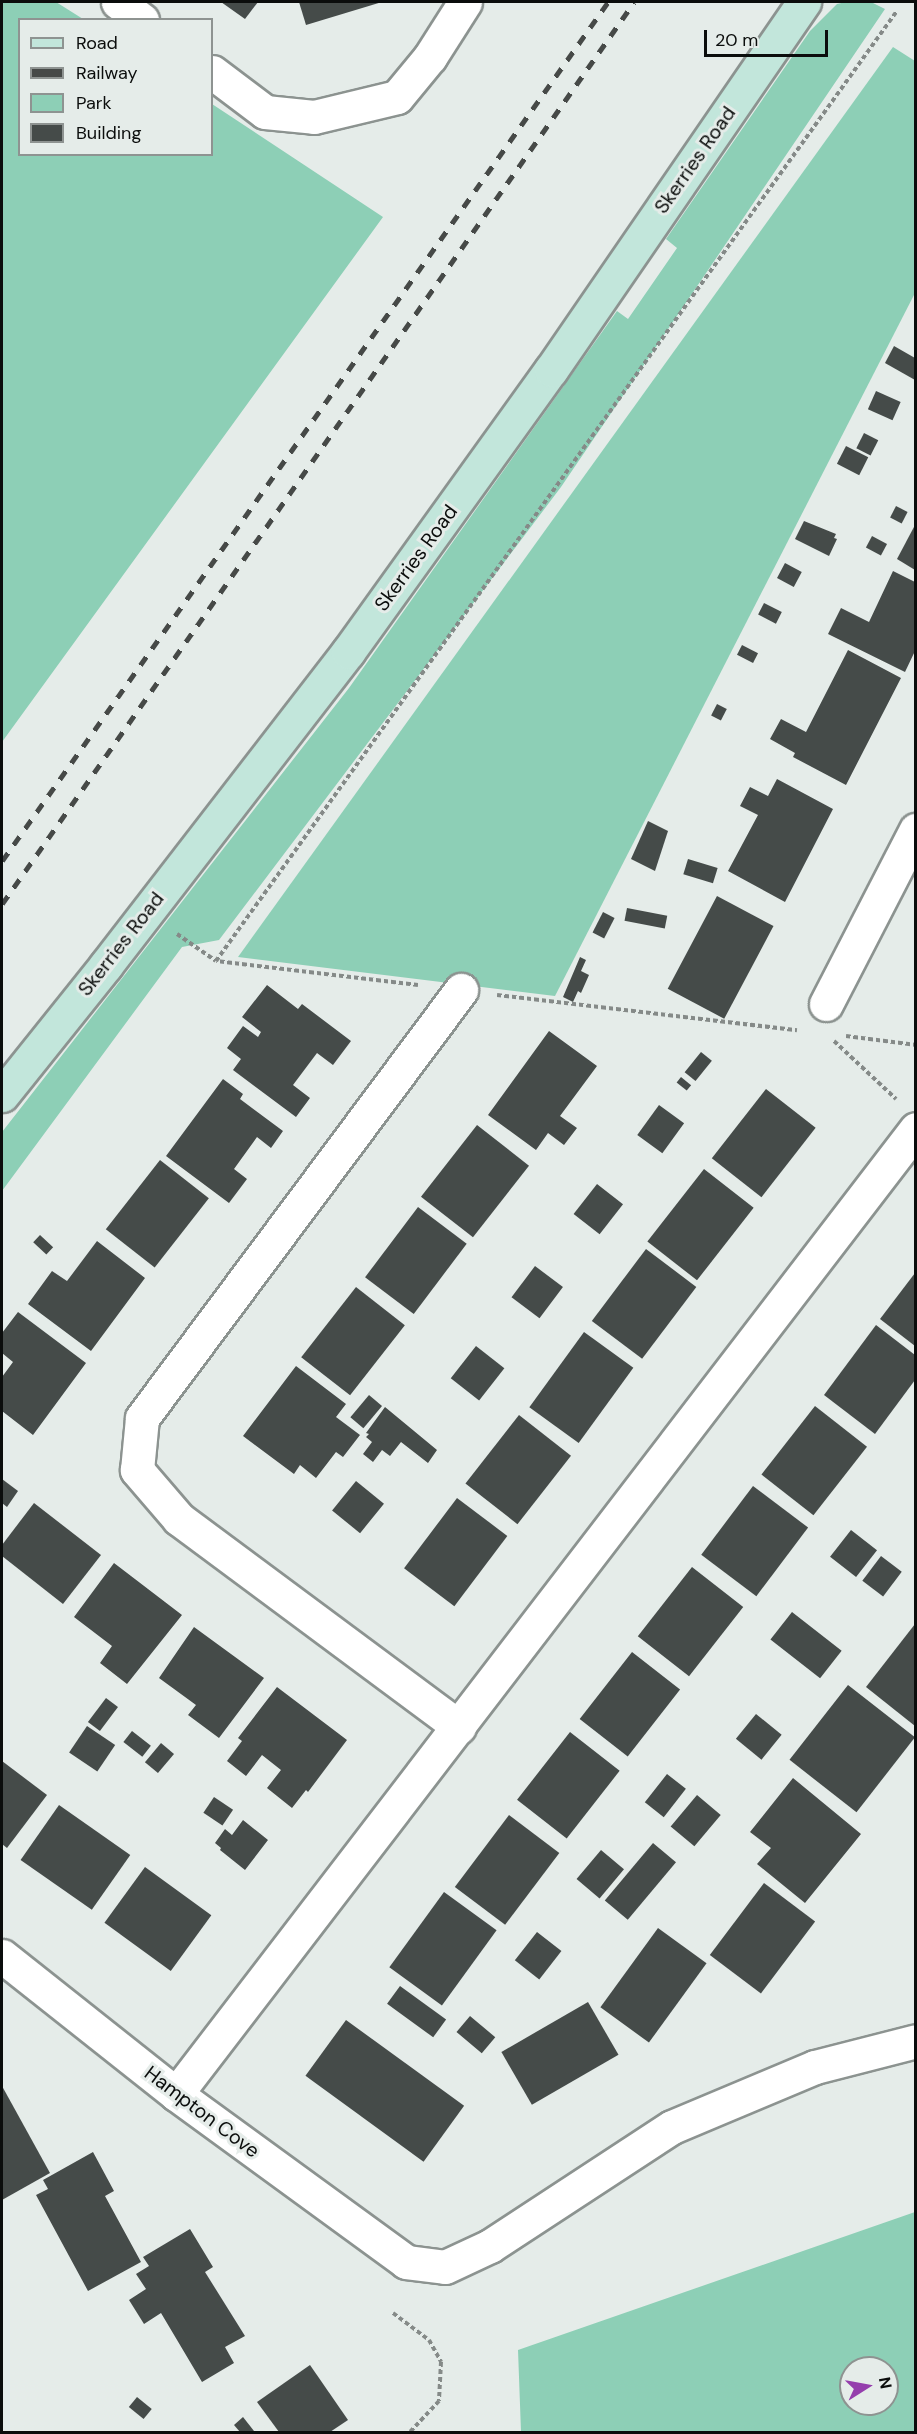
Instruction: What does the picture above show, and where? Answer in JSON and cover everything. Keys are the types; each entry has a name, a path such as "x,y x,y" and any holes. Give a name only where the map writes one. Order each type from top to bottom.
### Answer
{"main road":[{"name":"Skerries Road","path":"2,1095 106,965 348,652 551,370 804,2"}],"street":[{"path":"118,2 139,18"},
{"path":"213,73 265,112 314,117 398,97 430,57 465,2"},
{"path":"826,1019 915,830"},
{"path":"459,1727 179,1519 137,1470 142,1418 460,990"},
{"path":"176,2094 459,1727 907,1116"},
{"name":"Hampton Cove","path":"2,1956 176,2094 406,2262 445,2267 490,2246 672,2127 815,2067 915,2042"}],"path":[{"path":"897,10 216,961 460,990 826,1019 915,1045"},
{"path":"826,1019 907,1116"},
{"path":"393,2313 429,2340 441,2362 439,2401 410,2433"}],"green space":[{"path":"2,2 56,2 81,18 18,18 18,156 213,156 213,105 383,217 2,742"},
{"path":"871,2 885,9 561,487 219,940 182,947 2,1191 2,1132 349,688 617,311 628,319 677,248 666,239 810,31 837,4"},
{"path":"893,47 915,61 915,293 555,996 238,957"},
{"path":"915,2212 915,2432 521,2432 518,2350"}],"building":[{"path":"221,2 258,2 245,19"},
{"path":"299,2 382,2 306,25"},
{"path":"894,346 915,358 915,380 885,363"},
{"path":"876,391 901,402 893,420 868,409"},
{"path":"864,433 878,440 871,455 856,448"},
{"path":"846,446 868,457 859,475 837,464"},
{"path":"896,506 908,512 902,523 890,518"},
{"path":"804,521 836,534 834,538 837,539 829,556 795,539"},
{"path":"915,525 915,570 897,559"},
{"path":"872,536 887,544 881,555 866,547"},
{"path":"785,563 802,572 794,587 777,578"},
{"path":"893,571 915,582 915,651 905,672 828,634 841,608 869,622"},
{"path":"764,603 782,612 776,624 758,615"},
{"path":"742,645 758,653 753,663 737,655"},
{"path":"848,650 901,678 846,785 793,757 795,753 770,739 781,719 806,732"},
{"path":"717,704 727,709 721,721 711,716"},
{"path":"777,779 833,809 785,902 728,871 758,815 740,806 750,787 768,796"},
{"path":"648,821 668,831 655,871 631,859"},
{"path":"688,859 718,868 713,883 683,874"},
{"path":"717,896 774,926 724,1019 668,989"},
{"path":"627,908 667,916 665,929 625,921"},
{"path":"603,912 615,918 604,938 593,932"},
{"path":"580,957 586,960 581,971 589,975 581,993 578,991 573,1002 563,997"},
{"path":"267,985 298,1009 302,1004 351,1041 333,1065 317,1053 293,1085 310,1098 296,1117 233,1070 241,1059 227,1048 243,1026 258,1037 261,1032 242,1017"},
{"path":"549,1031 597,1066 560,1116 577,1128 564,1145 548,1133 536,1150 488,1115"},
{"path":"701,1052 712,1061 696,1081 685,1072"},
{"path":"681,1077 691,1085 687,1091 677,1082"},
{"path":"223,1079 243,1094 240,1099 283,1131 271,1148 257,1137 234,1169 247,1179 229,1203 166,1156"},
{"path":"766,1089 816,1128 761,1197 712,1158"},
{"path":"659,1105 684,1123 662,1153 637,1135"},
{"path":"477,1125 529,1166 473,1237 421,1197"},
{"path":"160,1160 209,1198 155,1268 106,1229"},
{"path":"704,1169 754,1208 697,1280 647,1241"},
{"path":"597,1184 623,1204 600,1234 574,1214"},
{"path":"418,1207 467,1244 414,1314 365,1277"},
{"path":"40,1235 53,1247 46,1255 33,1242"},
{"path":"97,1241 145,1278 91,1351 28,1304 52,1271 67,1281"},
{"path":"646,1249 696,1287 642,1359 592,1321"},
{"path":"535,1266 563,1287 539,1318 512,1297"},
{"path":"915,1273 915,1346 880,1319"},
{"path":"356,1287 405,1325 350,1395 301,1357"},
{"path":"18,1312 86,1363 33,1435 2,1411 2,1377 13,1362 2,1353 2,1333"},
{"path":"876,1325 915,1355 915,1380 875,1434 824,1395"},
{"path":"584,1332 633,1368 579,1443 529,1407"},
{"path":"476,1346 504,1368 479,1400 451,1378"},
{"path":"296,1366 346,1404 336,1417 360,1435 343,1457 336,1452 316,1478 300,1465 294,1474 243,1436"},
{"path":"369,1395 382,1406 363,1428 350,1417"},
{"path":"815,1406 867,1447 813,1515 761,1475"},
{"path":"385,1407 437,1450 428,1463 401,1442 390,1456 382,1450 373,1462 363,1454 372,1442 366,1437 369,1434 366,1433"},
{"path":"519,1415 571,1456 517,1524 465,1484"},
{"path":"2,1479 18,1491 7,1507 2,1503"},
{"path":"356,1481 384,1504 360,1533 332,1511"},
{"path":"753,1486 808,1528 756,1596 701,1555"},
{"path":"457,1498 507,1536 454,1606 404,1568"},
{"path":"34,1503 101,1555 63,1604 2,1556 2,1545"},
{"path":"851,1530 877,1550 856,1577 830,1557"},
{"path":"881,1556 902,1572 883,1596 862,1581"},
{"path":"114,1563 182,1615 127,1684 100,1663 112,1646 74,1617"},
{"path":"692,1567 743,1607 689,1676 638,1636"},
{"path":"792,1612 842,1651 820,1678 770,1640"},
{"path":"915,1624 915,1726 866,1687"},
{"path":"194,1627 264,1678 219,1738 188,1715 196,1705 159,1678"},
{"path":"632,1652 680,1690 628,1757 580,1719"},
{"path":"848,1685 915,1737 856,1812 790,1760"},
{"path":"277,1687 347,1740 308,1792 306,1790 292,1808 267,1788 281,1770 262,1755 246,1776 227,1761 242,1741 238,1738"},
{"path":"106,1698 118,1707 100,1731 88,1722"},
{"path":"756,1714 782,1735 762,1760 736,1739"},
{"path":"87,1726 115,1745 97,1772 69,1753"},
{"path":"132,1731 151,1746 142,1757 123,1742"},
{"path":"570,1732 620,1771 567,1839 517,1800"},
{"path":"161,1743 174,1754 158,1773 145,1762"},
{"path":"2,1761 47,1795 7,1848 2,1844"},
{"path":"667,1774 686,1789 664,1817 645,1802"},
{"path":"793,1778 861,1834 805,1903 757,1864 771,1848 750,1832"},
{"path":"697,1795 721,1815 694,1846 671,1826"},
{"path":"214,1797 233,1810 222,1826 203,1813"},
{"path":"59,1805 130,1855 92,1910 21,1860"},
{"path":"509,1815 559,1853 505,1925 455,1887"},
{"path":"243,1820 268,1840 245,1870 220,1850 221,1848 215,1843 225,1829 232,1835"},
{"path":"653,1843 676,1862 628,1920 605,1900"},
{"path":"601,1850 624,1869 600,1898 577,1879"},
{"path":"145,1867 211,1915 171,1971 104,1923"},
{"path":"764,1883 815,1922 761,1993 710,1955"},
{"path":"444,1892 497,1930 442,2005 389,1967"},
{"path":"658,1928 707,1963 649,2043 600,2007"},
{"path":"537,1932 561,1951 539,1979 515,1960"},
{"path":"400,1986 446,2020 433,2037 387,2004"},
{"path":"588,2002 618,2055 532,2105 501,2052"},
{"path":"470,2016 495,2037 482,2053 457,2032"},
{"path":"346,2020 464,2106 424,2162 305,2076"},
{"path":"2,2086 50,2173 2,2200"},
{"path":"93,2152 114,2191 105,2196 141,2262 88,2291 36,2195 48,2189 43,2180"},
{"path":"190,2229 213,2267 205,2272 245,2336 225,2347 234,2363 202,2382 161,2313 144,2324 129,2300 146,2289 136,2274 149,2266 143,2257"},
{"path":"310,2365 348,2420 330,2432 279,2432 257,2402"},
{"path":"137,2397 152,2409 144,2419 129,2407"},
{"path":"243,2417 253,2432 240,2432 234,2425"}],"railway":[{"path":"2,861 608,2"},
{"path":"2,904 634,2"}]}
